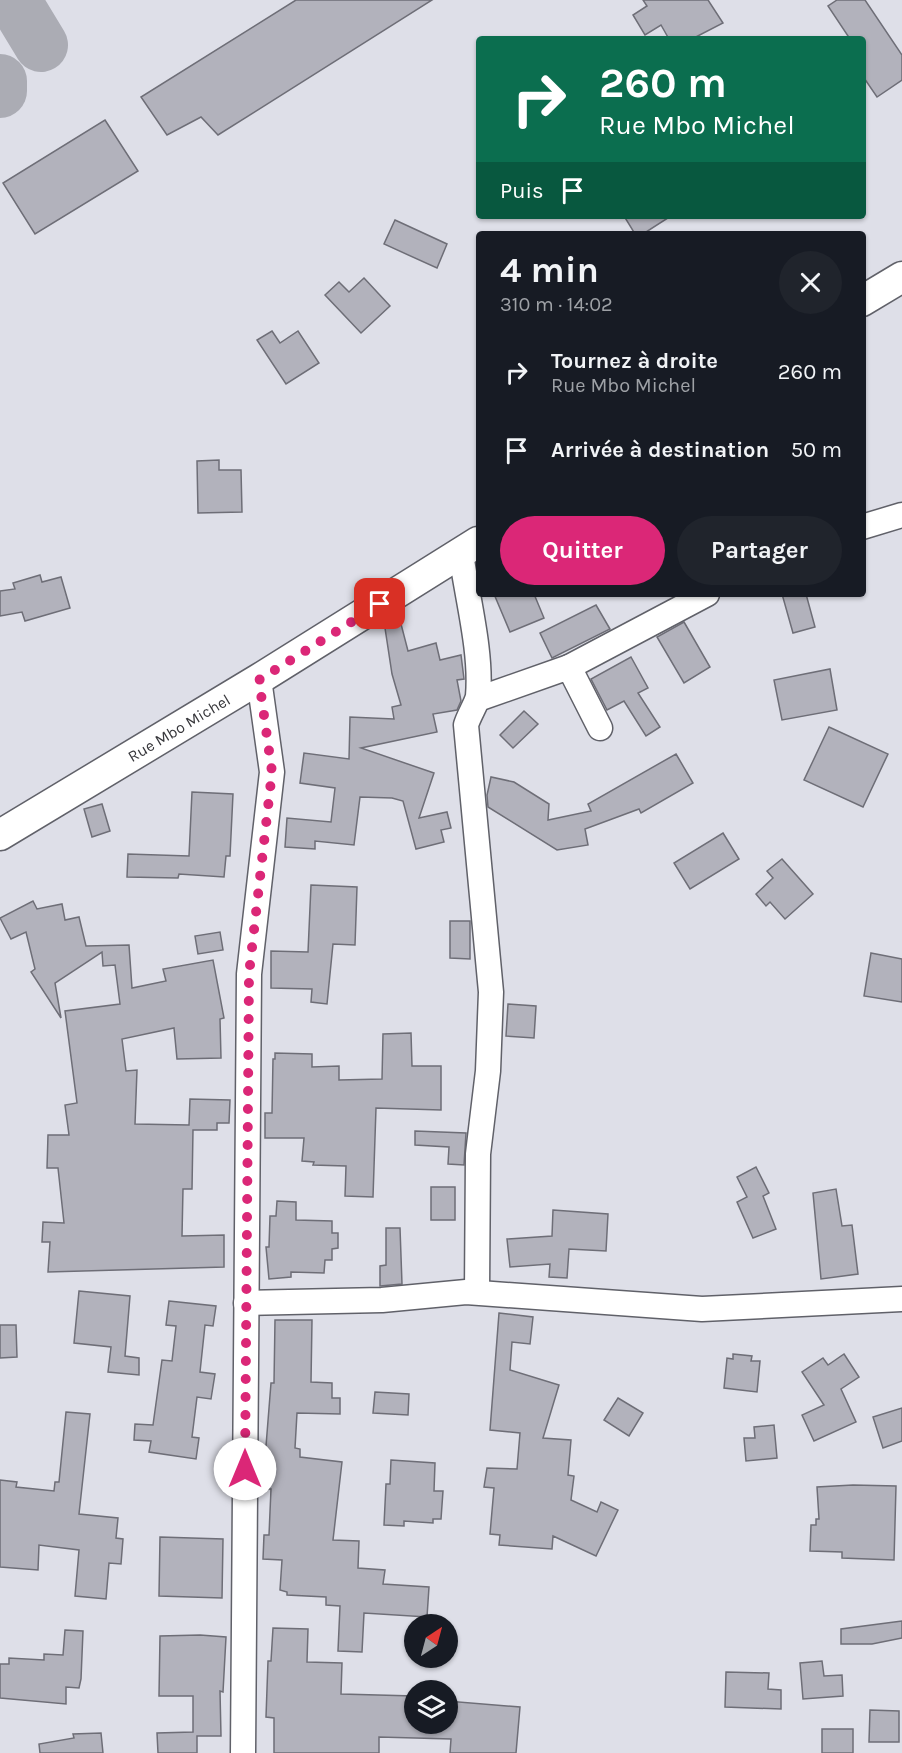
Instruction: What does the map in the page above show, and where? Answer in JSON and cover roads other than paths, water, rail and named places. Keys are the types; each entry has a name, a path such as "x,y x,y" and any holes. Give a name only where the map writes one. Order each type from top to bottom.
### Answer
{"street":[{"path":"866,300 902,277"},
{"path":"866,526 902,515"},
{"path":"470,548 479,677 478,699 470,710 466,725 491,992 488,1071 478,1154 477,1292"},
{"name":"Rue Mbo Michel","path":"0,835 259,680 470,548"},
{"path":"478,699 569,667 701,597"},
{"path":"569,667 600,728"},
{"path":"243,1753 249,974 272,772 259,680"},
{"path":"246,1303 382,1300 477,1292 702,1309 902,1299"}]}
